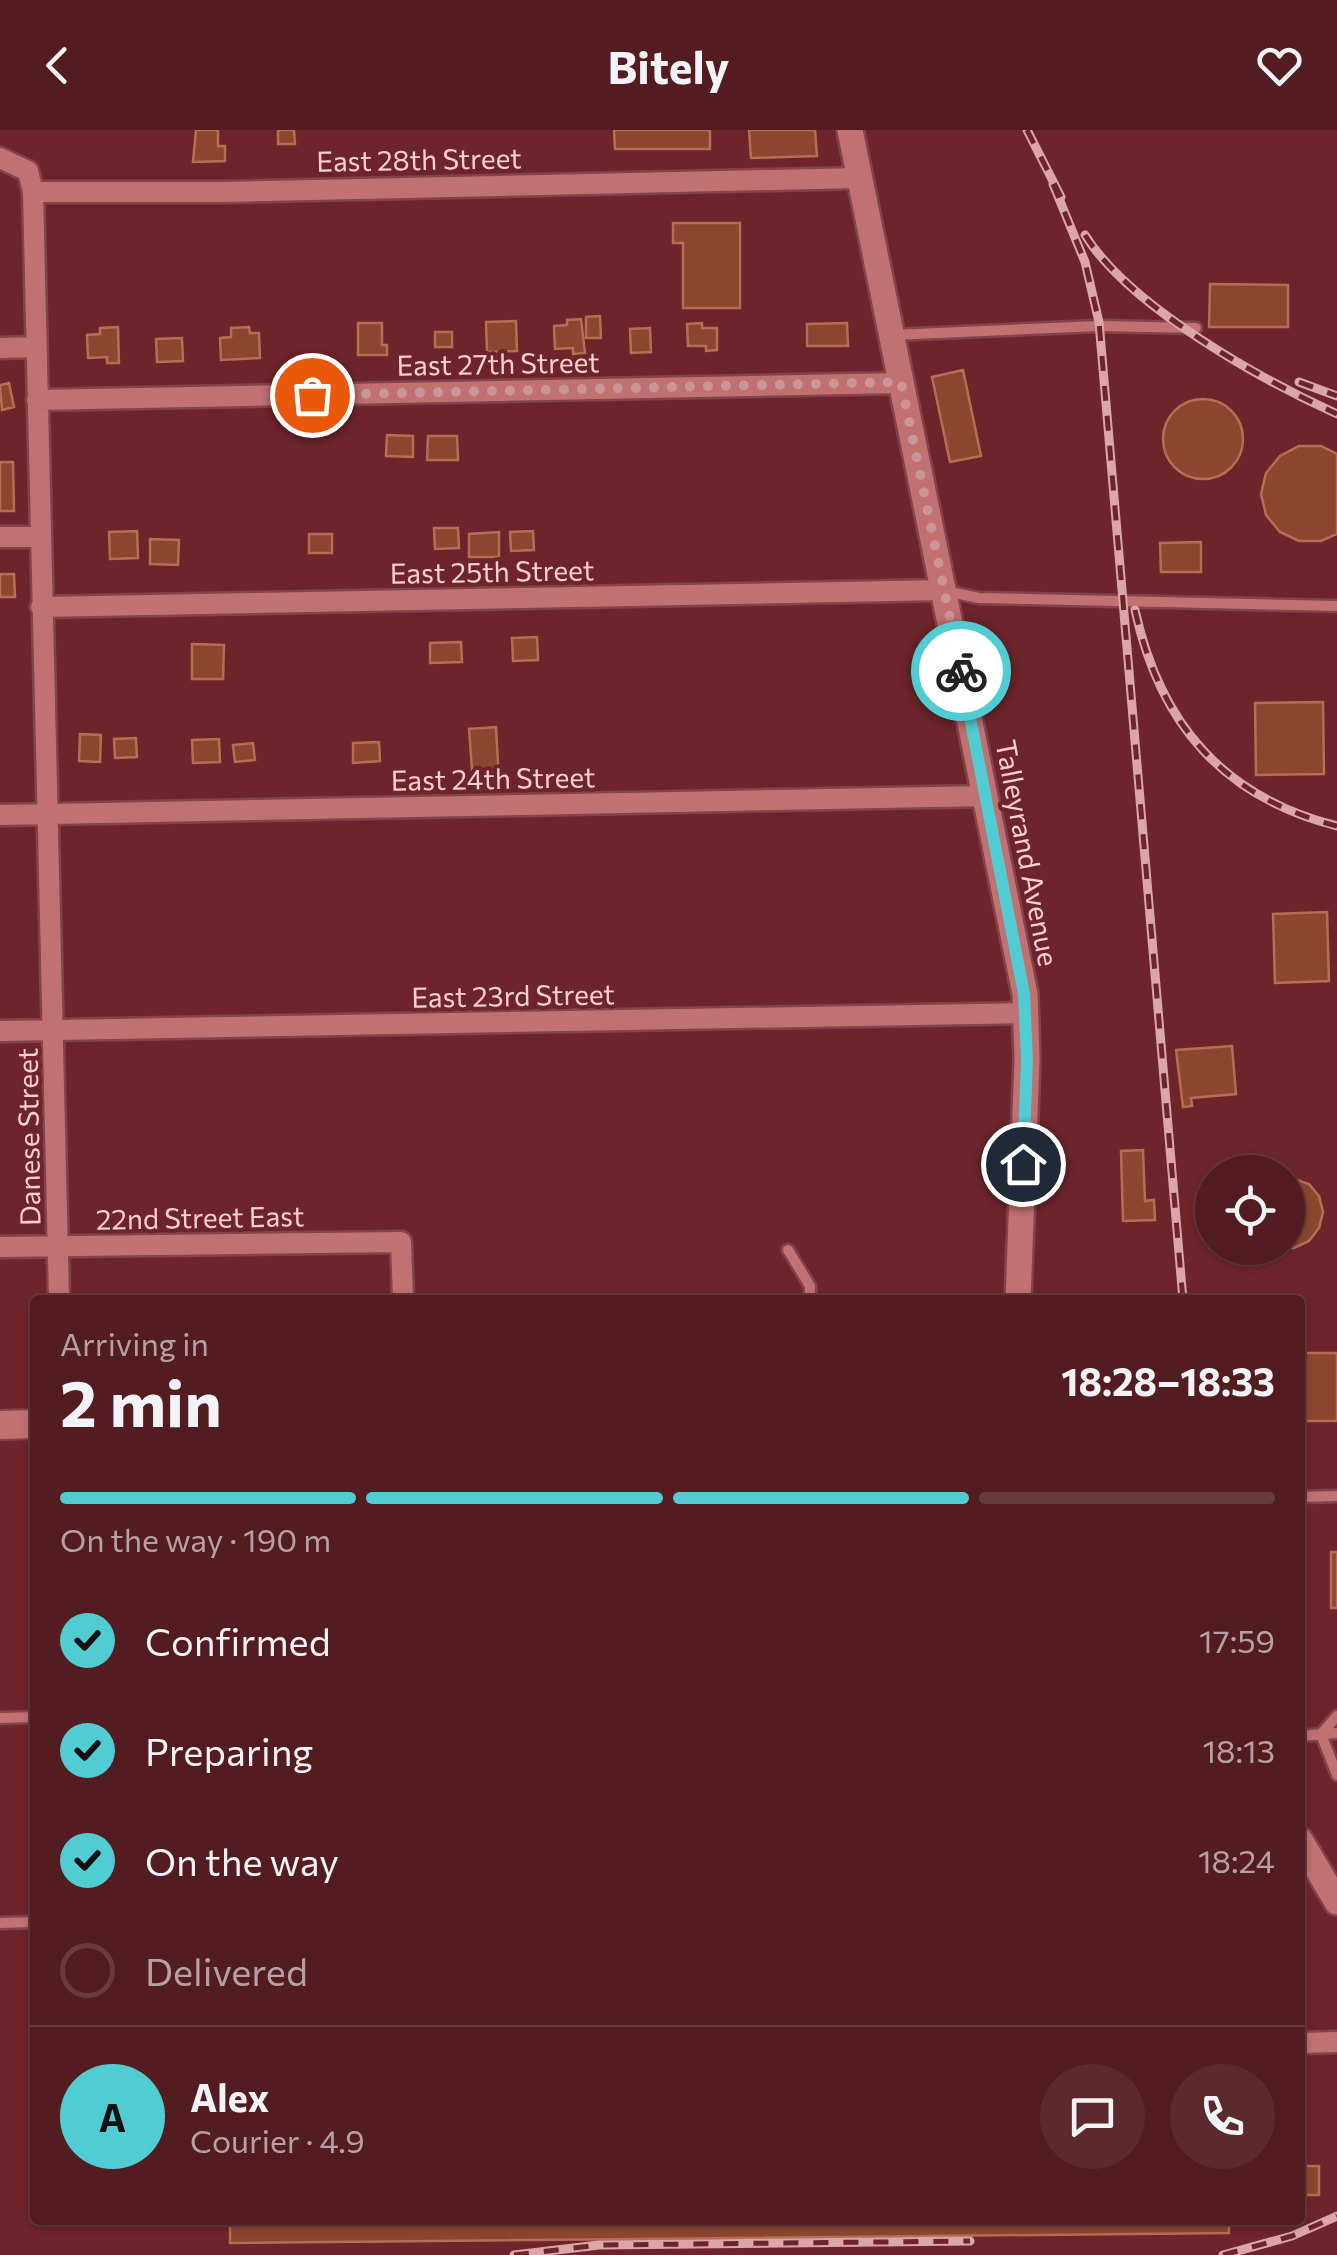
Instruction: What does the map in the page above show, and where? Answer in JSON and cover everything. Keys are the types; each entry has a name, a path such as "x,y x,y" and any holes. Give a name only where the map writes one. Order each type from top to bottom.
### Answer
{"main road":[{"path":"0,1425 30,1424"}],"street":[{"name":"Talleyrand Avenue","path":"850,130 1027,1013 1018,1295"},
{"path":"0,158 28,170 34,192"},
{"name":"East 28th Street","path":"34,192 222,192 860,178"},
{"name":"Danese Street","path":"34,192 59,1295"},
{"path":"0,348 36,347"},
{"name":"East 27th Street","path":"37,400 901,382"},
{"path":"0,538 40,536"},
{"name":"East 25th Street","path":"41,608 944,590"},
{"name":"East 24th Street","path":"0,814 986,796"},
{"name":"East 23rd Street","path":"0,1031 1027,1013"},
{"name":"22nd Street East","path":"0,1247 401,1242 403,1295"},
{"path":"1305,1848 1337,1902"},
{"path":"1305,2043 1337,2042"}],"lane":[{"path":"891,335 1100,326 1196,328"},
{"path":"944,590 979,598 1337,606"},
{"path":"788,1250 810,1286 810,1295"},
{"path":"1305,1497 1337,1496"},
{"path":"1321,1734 1337,1716"},
{"path":"0,1718 30,1717"},
{"path":"1321,1734 1337,1776"},
{"path":"1305,1736 1337,1734"},
{"path":"0,1924 30,1922"}],"building":[{"path":"196,130 218,130 218,146 225,146 225,161 193,162"},
{"path":"278,130 294,130 295,144 278,144"},
{"path":"614,130 710,130 710,149 615,149"},
{"path":"749,130 815,130 817,156 751,158"},
{"path":"673,223 740,223 740,308 683,308 683,243 673,243"},
{"path":"1210,284 1288,285 1288,327 1209,327"},
{"path":"600,316 601,338 586,338 586,317"},
{"path":"581,319 585,353 573,354 573,348 555,349 554,326"},
{"path":"516,321 517,351 487,352 486,322"},
{"path":"358,323 382,323 382,345 387,345 387,355 358,355"},
{"path":"702,323 702,328 717,328 717,350 688,346 687,324"},
{"path":"847,323 848,346 807,346 807,324"},
{"path":"118,327 119,363 107,363 107,357 88,358 87,335 100,334 100,328"},
{"path":"249,327 250,333 259,333 260,358 221,360 220,338 231,337 231,328"},
{"path":"650,328 651,352 631,353 630,329"},
{"path":"435,332 452,332 452,347 435,347"},
{"path":"182,338 183,361 157,362 156,339"},
{"path":"963,370 981,456 950,462 932,377"},
{"path":"9,383 14,407 2,410 0,385"},
{"path":"1203,399 1218,402 1231,411 1240,424 1240,454 1231,467 1218,476 1203,479 1188,476 1175,467 1166,454 1163,439 1166,424 1175,411 1188,402"},
{"path":"387,435 413,436 413,457 386,456"},
{"path":"428,436 457,436 458,460 427,460"},
{"path":"1299,446 1321,446 1337,454 1337,534 1321,541 1299,541 1280,532 1266,515 1261,494 1266,473 1280,456"},
{"path":"0,462 13,462 14,511 0,511"},
{"path":"434,528 458,528 459,548 435,549"},
{"path":"137,531 138,558 110,559 109,532"},
{"path":"533,531 534,550 511,551 510,532"},
{"path":"499,532 499,557 469,557 469,534"},
{"path":"309,534 332,534 332,553 309,553"},
{"path":"150,539 179,540 178,565 150,564"},
{"path":"1201,542 1201,572 1161,572 1160,543"},
{"path":"0,574 14,574 15,597 0,597"},
{"path":"537,637 538,660 513,661 512,638"},
{"path":"461,642 462,662 430,663 430,643"},
{"path":"192,644 224,645 223,679 192,679"},
{"path":"1323,702 1324,774 1256,775 1255,703"},
{"path":"496,727 499,781 473,783 469,729"},
{"path":"80,734 101,735 100,762 79,761"},
{"path":"136,738 137,757 115,758 114,739"},
{"path":"219,739 220,762 193,763 192,740"},
{"path":"379,742 380,761 353,763 353,743"},
{"path":"253,743 255,760 235,762 233,745"},
{"path":"1327,912 1329,981 1275,983 1273,914"},
{"path":"1232,1046 1236,1094 1191,1098 1192,1106 1183,1107 1176,1050"},
{"path":"1143,1150 1145,1201 1154,1200 1155,1220 1123,1221 1121,1151"},
{"path":"1305,1183 1319,1196 1323,1212 1319,1228 1305,1243"},
{"path":"1305,1353 1337,1353 1337,1421 1305,1421"},
{"path":"1331,1552 1337,1552 1337,1608 1331,1608"},
{"path":"1305,2166 1319,2166 1319,2195 1305,2195"},
{"path":"230,2225 1229,2225 1229,2233 230,2243"}],"railway":[{"path":"1027,130 1061,197"},
{"path":"1053,184 1085,262 1099,322 1183,1295"},
{"path":"1085,235 1105,262 1164,314 1235,361 1337,414"},
{"path":"1299,382 1337,396"},
{"path":"1135,610 1161,688 1203,750 1261,796 1337,826"},
{"path":"1223,2255 1292,2236 1337,2216"},
{"path":"514,2255 599,2245 970,2241"}],"way so far":[{"path":"312,395 901,382 961,671"}],"route":[{"path":"961,671 1027,1013 1023,1164"}]}
